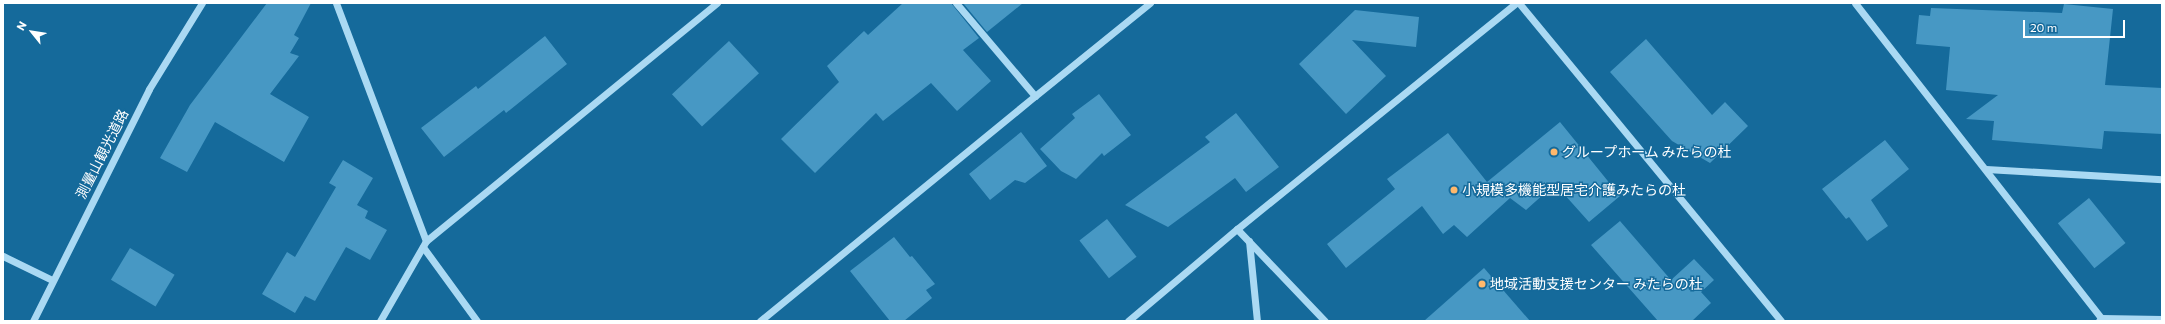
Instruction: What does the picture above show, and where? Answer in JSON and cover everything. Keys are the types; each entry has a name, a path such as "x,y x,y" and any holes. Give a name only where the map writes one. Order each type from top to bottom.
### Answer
{"street":[{"name":"測量山観光道路","path":"33,321 52,280 149,89 202,3"},
{"path":"336,3 425,244 477,321"},
{"path":"380,321 425,244 717,3"},
{"path":"956,3 1035,96"},
{"path":"760,321 1150,3"},
{"path":"1128,321 1238,229 1517,3 1781,321"},
{"path":"1855,3 1986,169 2100,320 2162,319"},
{"path":"1986,169 2162,179"},
{"path":"1238,229 1325,321"},
{"path":"1249,241 1257,321"},
{"path":"3,256 52,280"}],"building":[{"path":"267,3 311,3 294,35 299,38 290,53 299,56 270,94 309,117 284,162 215,122 187,172 160,158 190,105"},
{"path":"903,3 951,3 979,38 963,50 991,81 957,111 931,83 883,121 876,113 815,173 781,139 839,82 827,66 864,31 868,35"},
{"path":"963,3 1023,3 987,32"},
{"path":"2064,4 2113,9 2105,85 2162,88 2162,134 2104,131 2102,149 1992,140 1994,121 1966,119 1998,95 1946,90 1950,47 1916,44 1919,15 1930,16 1931,8 2062,13"},
{"path":"1355,10 1419,17 1416,47 1352,40 1386,76 1346,114 1299,64"},
{"path":"545,36 567,64 506,113 504,110 444,157 421,128 476,86 478,89"},
{"path":"1646,39 1712,115 1725,102 1748,126 1710,163 1672,141 1610,72"},
{"path":"729,41 759,73 702,126 672,94"},
{"path":"1099,94 1131,135 1104,156 1102,153 1076,179 1061,171 1040,149 1075,118 1072,114"},
{"path":"1236,113 1279,167 1246,192 1235,178 1168,227 1125,205 1210,142 1205,137"},
{"path":"1560,122 1620,196 1589,222 1555,184 1526,210 1510,198 1467,237 1454,225 1443,234 1422,206 1346,268 1327,244 1395,189 1387,179 1448,133 1487,182"},
{"path":"1021,132 1047,166 1025,183 1015,180 990,200 969,174"},
{"path":"1885,140 1909,169 1871,200 1888,226 1867,241 1849,217 1846,219 1822,189"},
{"path":"343,160 373,178 357,205 368,211 365,218 387,230 370,260 346,247 315,301 305,296 295,313 262,294 287,252 295,257 336,187 329,183"},
{"path":"2089,198 2126,243 2094,268 2058,223"},
{"path":"1107,219 1137,257 1109,278 1079,241"},
{"path":"1620,221 1671,280 1694,259 1714,280 1701,292 1711,303 1692,321 1658,321 1591,245"},
{"path":"894,237 935,284 926,290 932,298 904,321 890,321 850,271"},
{"path":"130,248 175,275 156,306 111,280"},
{"name":"地域活動支援センター みたらの杜","path":"1484,268 1530,321 1424,321"}],"place":[{"name":"グループホーム みたらの杜","path":"1554,152"},
{"name":"小規模多機能型居宅介護みたらの杜","path":"1454,190"},
{"name":"地域活動支援センター みたらの杜","path":"1482,284"}]}
